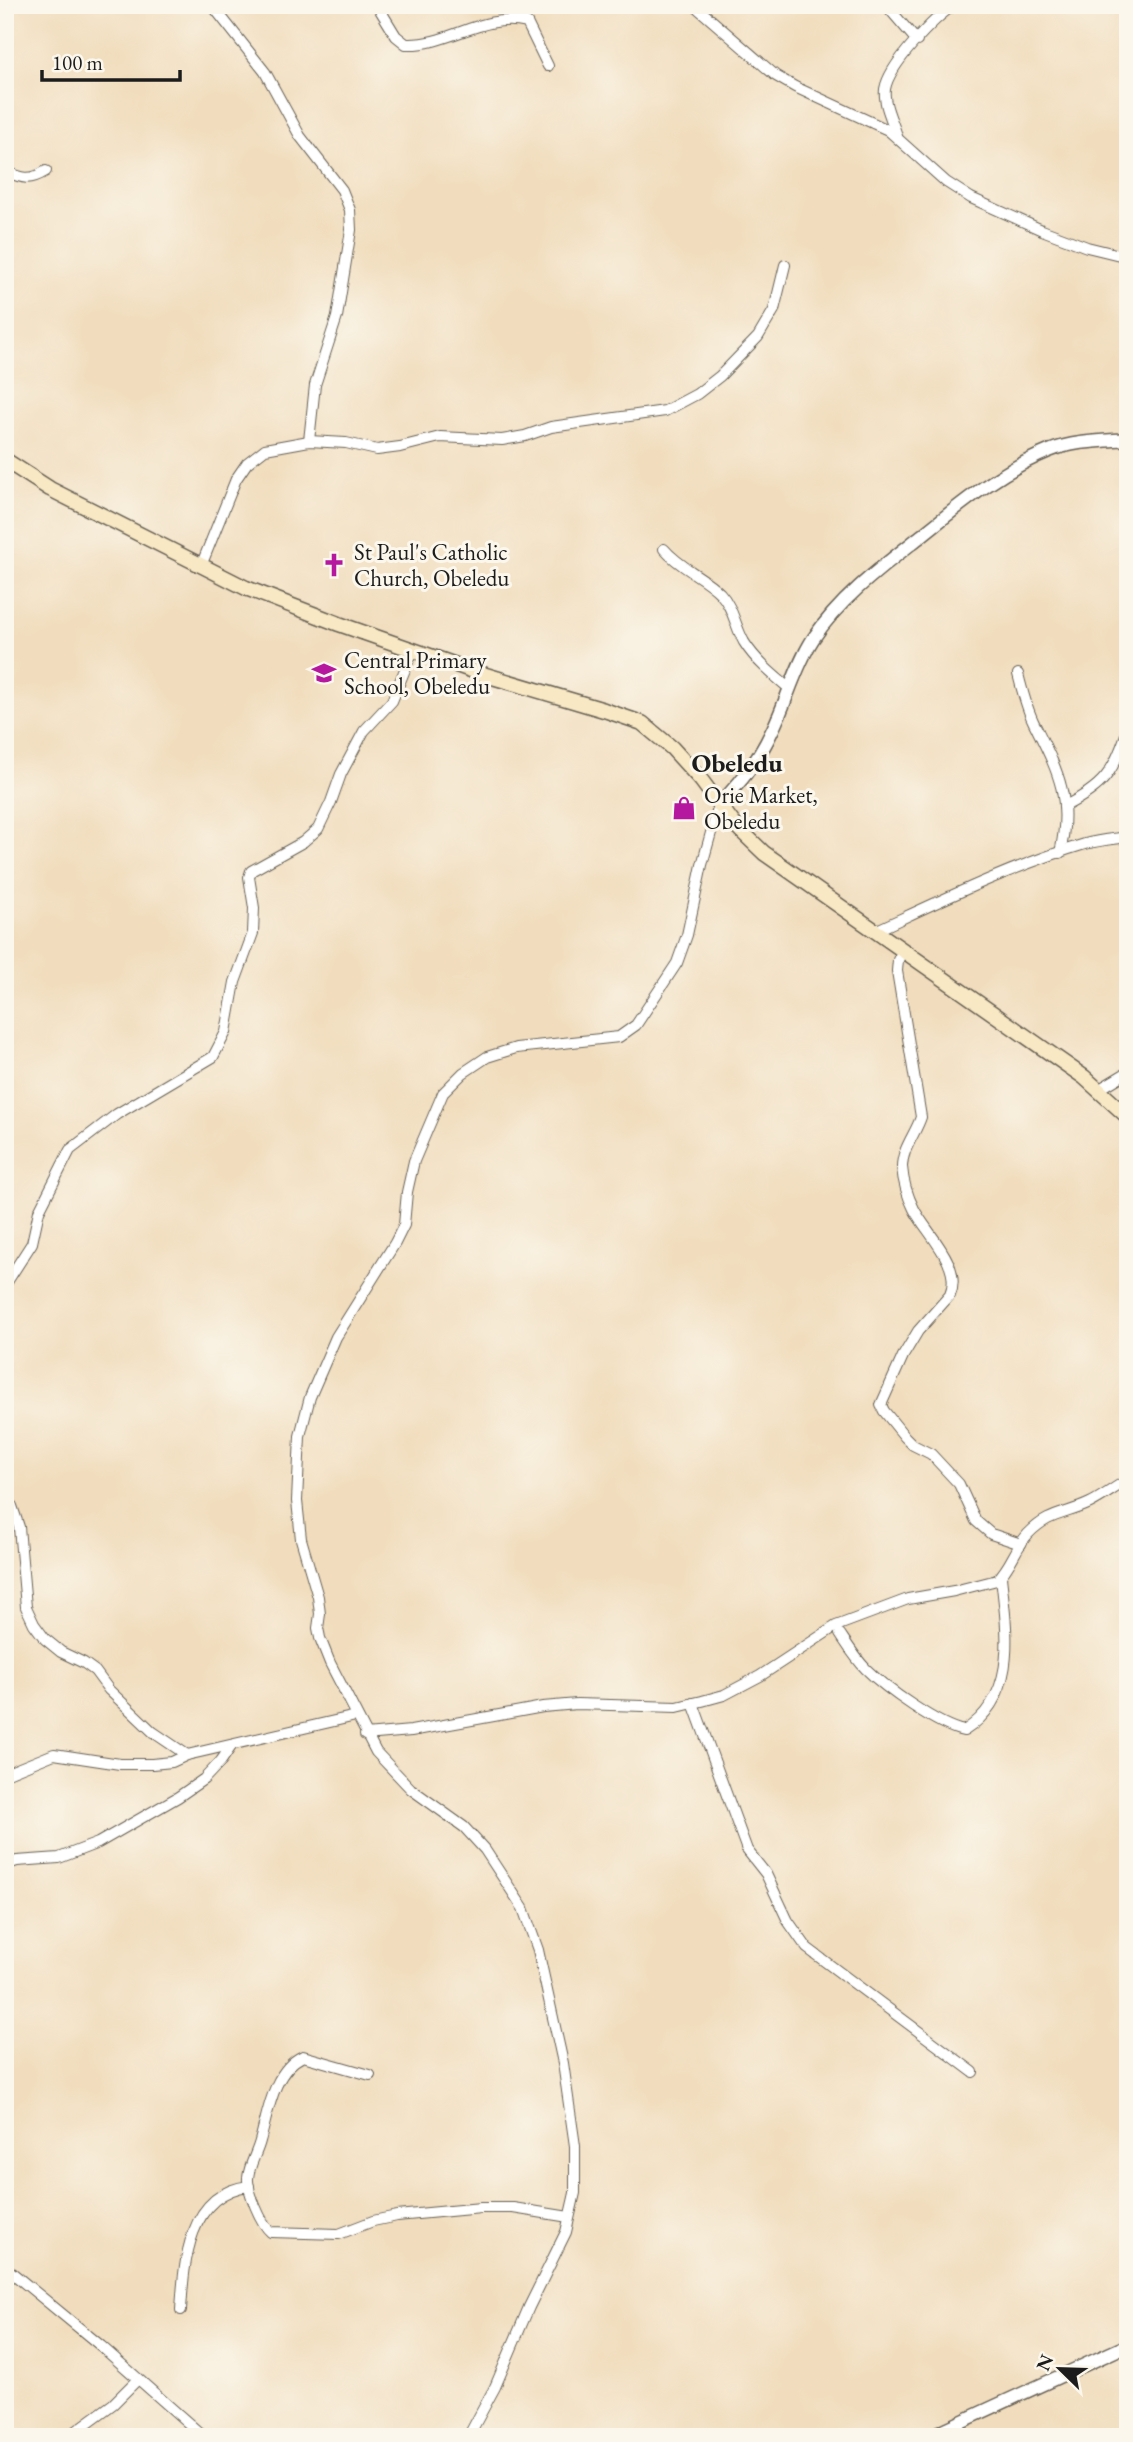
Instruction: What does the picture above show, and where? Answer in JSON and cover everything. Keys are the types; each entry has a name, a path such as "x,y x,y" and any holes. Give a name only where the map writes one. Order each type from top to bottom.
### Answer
{"main road":[{"path":"5,460 50,489 246,588 413,650 642,723 672,748 701,780 733,823 764,853 1084,1077 1128,1117"}],"street":[{"path":"212,5 265,72 300,136 342,190 350,210 351,230 337,317 315,385 309,441"},
{"path":"377,5 396,36 406,44 433,42 469,27 499,21 527,23 548,66"},
{"path":"694,5 776,76 795,88 863,117 898,136 946,182 971,198 1052,234 1087,247 1128,257"},
{"path":"886,5 918,41"},
{"path":"898,136 885,99 885,91 893,70 944,12 954,5"},
{"path":"5,171 24,179 33,179 46,171"},
{"path":"201,566 236,479 247,463 265,449 309,441 346,443 377,450 440,437 502,440 551,427 665,411 697,394 720,376 758,337 774,310 785,265"},
{"path":"468,2437 495,2387 566,2232 575,2193 575,2146 570,2109 563,2063 538,1950 523,1908 485,1850 464,1827 411,1789 376,1752 320,1639 318,1597 301,1539 297,1500 300,1436 310,1397 336,1337 404,1225 407,1192 414,1161 443,1093 463,1073 487,1057 516,1048 619,1037 636,1025 677,963 719,804 748,771 772,733 813,639 832,615 879,569 974,492 1017,466 1052,450 1082,443 1128,439"},
{"path":"664,549 676,563 699,576 721,594 746,644 758,660 790,689"},
{"path":"5,1285 32,1243 38,1211 70,1150 117,1114 213,1058 226,1032 235,982 253,933 254,908 249,877 251,871 303,842 318,829 341,774 364,731 392,701 413,650"},
{"path":"1018,674 1029,711 1060,777 1066,826 1060,853"},
{"path":"1065,806 1091,792 1109,775 1127,732"},
{"path":"875,931 952,895 1060,853 1087,843 1128,837"},
{"path":"903,950 897,971 921,1117 902,1167 913,1208 947,1260 953,1289 918,1331 881,1405 905,1437 931,1454 959,1484 976,1521 991,1534 1021,1544"},
{"path":"1098,1090 1128,1072"},
{"path":"365,1734 424,1729 577,1703 677,1707 724,1695 760,1676 836,1626 908,1599 998,1580 1027,1535 1051,1516 1091,1503 1128,1480"},
{"path":"5,1495 19,1527 26,1607 34,1624 45,1639 61,1652 84,1662 95,1671 110,1690 153,1732 187,1755"},
{"path":"840,1634 864,1668 882,1684 941,1721 964,1731 993,1703 1004,1680 1007,1642 1001,1577"},
{"path":"693,1703 747,1850 766,1874 788,1921 807,1948 973,2072"},
{"path":"5,1774 54,1754 120,1764 152,1765 172,1762 187,1755 356,1716"},
{"path":"5,1865 18,1861 59,1858 99,1843 204,1779 232,1745"},
{"path":"370,2075 303,2056 293,2060 272,2095 249,2173 249,2186 266,2227 271,2232 339,2234 373,2221 397,2216 481,2208 513,2208 569,2217"},
{"path":"181,2310 183,2269 189,2245 206,2206 220,2196 249,2186"},
{"path":"5,2267 101,2346 204,2437"},
{"path":"928,2437 1128,2345"},
{"path":"68,2437 113,2404 137,2380"}],"place":[{"name":"St Paul's Catholic Church, Obeledu","path":"334,565"},
{"name":"Central Primary School, Obeledu","path":"324,673"},
{"name":"Orie Market, Obeledu","path":"684,808"}],"district":[{"name":"Obeledu","path":"737,763"}]}
